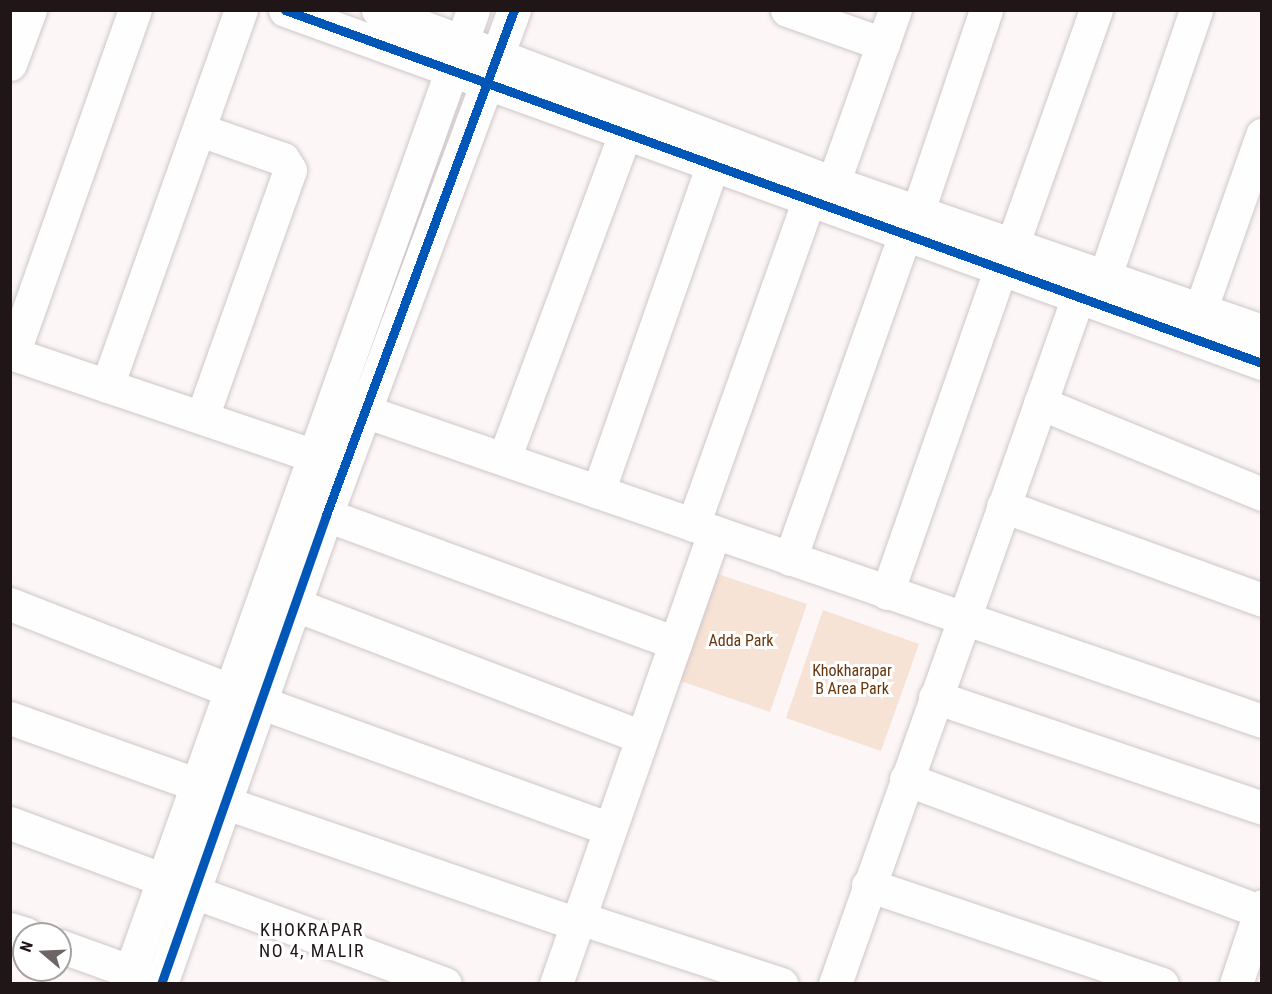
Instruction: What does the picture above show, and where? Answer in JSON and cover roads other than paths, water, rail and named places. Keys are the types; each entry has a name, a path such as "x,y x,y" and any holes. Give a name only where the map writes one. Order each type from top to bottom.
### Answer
{"street":[{"path":"10,64 30,10"},
{"path":"135,10 12,354 331,461"},
{"path":"107,386 241,10"},
{"path":"285,10 456,57 629,121 819,186 1006,256 1089,283 1200,311 1262,331"},
{"path":"351,406 456,57 473,10"},
{"path":"129,977 231,691 331,461 351,406 492,70 514,10"},
{"path":"787,10 883,44"},
{"path":"556,984 675,643 704,529 819,186 883,44 895,10"},
{"path":"790,559 986,10"},
{"path":"887,593 1096,10"},
{"path":"834,984 1040,403 1196,10"},
{"path":"392,13 456,57"},
{"path":"629,121 712,167 819,186"},
{"path":"504,459 629,121"},
{"path":"200,130 284,159 290,170 202,417"},
{"path":"1200,311 1262,135"},
{"path":"598,492 712,167"},
{"path":"1089,283 1262,363"},
{"path":"1040,403 1262,494"},
{"path":"351,406 1262,721"},
{"path":"72,951 129,977 162,983 326,515 331,461"},
{"path":"1003,506 1262,600"},
{"path":"326,515 675,643"},
{"path":"10,604 262,703 610,829"},
{"path":"296,605 642,737"},
{"path":"935,697 1262,808"},
{"path":"10,718 198,785"},
{"path":"906,779 1261,910 1236,984"},
{"path":"226,803 578,921 781,984"},
{"path":"10,823 164,880"},
{"path":"868,885 1162,984"},
{"path":"194,892 445,984"}],"district":[{"name":"KHOKRAPAR NO 4, MALIR","path":"312,941"}],"park label":[{"name":"Adda Park","path":"741,641"},
{"name":"Khokharapar B Area Park","path":"852,680"}]}
